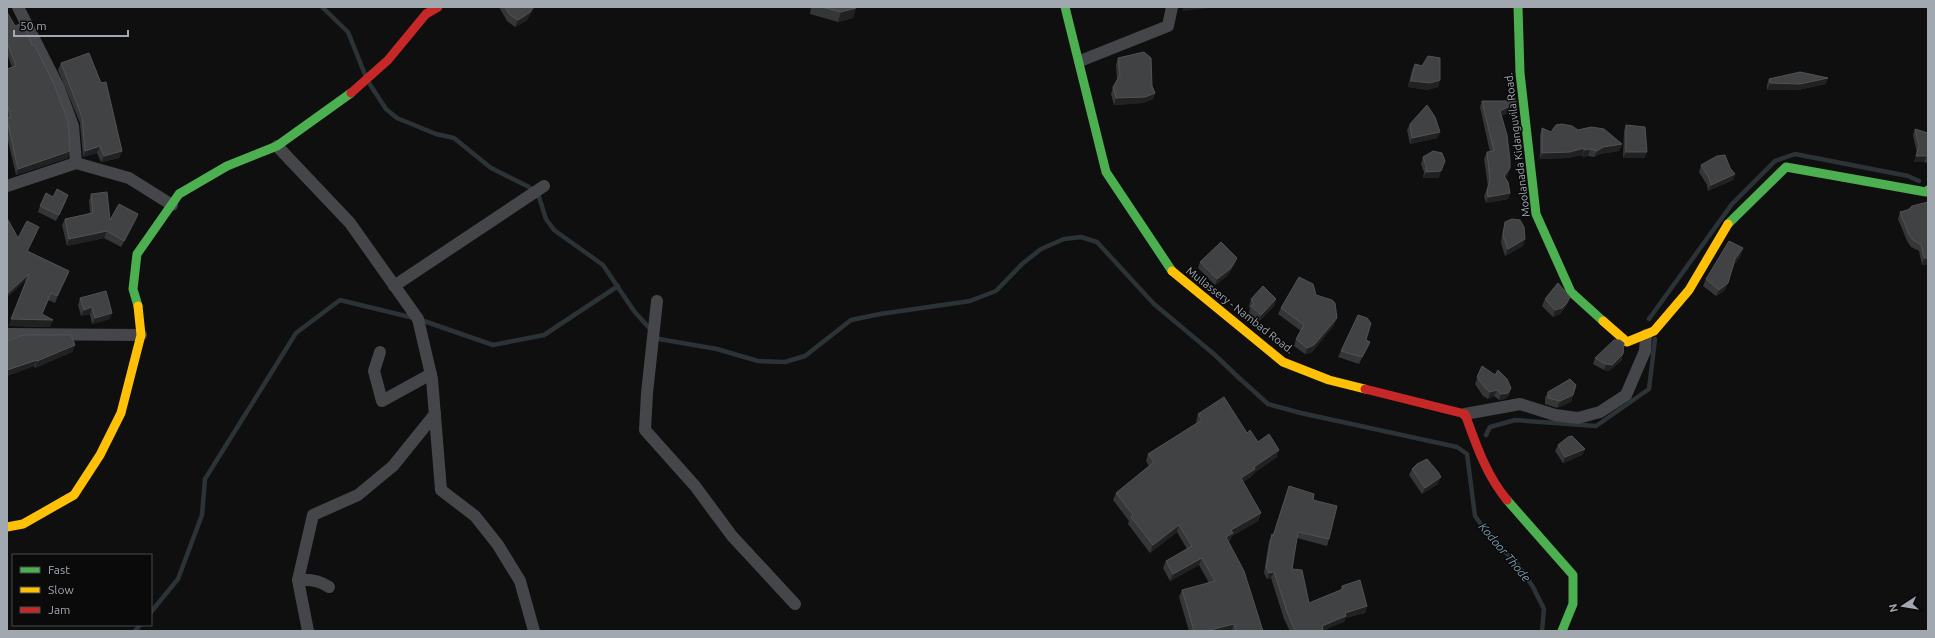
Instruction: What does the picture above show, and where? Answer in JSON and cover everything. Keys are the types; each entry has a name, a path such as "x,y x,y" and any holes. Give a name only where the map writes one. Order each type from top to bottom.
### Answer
{"street":[{"path":"18,7 59,88 73,126 76,163"},
{"path":"7,527 23,524 74,495 100,455 121,412 141,335 139,308 133,289 137,254 179,194 227,166 277,146 339,103 388,60 426,14 438,7"},
{"name":"Mullassery - Nambad Road.","path":"1065,7 1080,61 1106,172 1169,269 1283,362 1330,380 1465,414"},
{"path":"1080,61 1168,26 1172,7"},
{"name":"Moolanada Kidanguvila Road.","path":"1518,7 1520,73 1536,214 1571,292 1627,342 1654,331 1689,290 1731,220 1786,167 1926,192 1928,190"},
{"path":"277,146 350,223 418,319 431,374 440,490 475,516 498,545 520,581 534,631"},
{"path":"7,186 76,163 129,178 172,205"},
{"path":"394,286 544,186"},
{"path":"657,301 645,430 695,486 732,536 795,604"},
{"path":"7,334 141,335"},
{"path":"1562,631 1571,615 1575,592 1572,575 1496,488 1484,464 1465,414 1520,404 1555,415 1578,418 1600,412 1626,395 1645,351 1646,335"},
{"path":"380,352 374,371 382,401 431,374"},
{"path":"308,631 298,580 313,515 358,495 393,466 435,414"},
{"path":"298,580 310,579 322,582 329,586"}],"building":[{"path":"505,7 534,7 529,13 518,20 510,15"},
{"path":"822,7 856,7 856,8 841,12"},
{"path":"7,12 15,26 23,23 32,45 34,44 54,84 68,121 70,151 18,169 7,119 11,117 7,104 7,69 16,66 7,42"},
{"path":"1144,52 1151,58 1152,86 1155,93 1145,97 1116,98 1113,87 1120,75 1118,58"},
{"path":"89,53 101,83 106,82 122,151 104,156 100,146 85,151 82,117 61,63"},
{"path":"1428,56 1440,58 1440,80 1430,83 1411,81 1415,64 1422,66"},
{"path":"1800,72 1828,78 1800,84 1770,83 1769,79"},
{"path":"1482,101 1516,101 1516,103 1500,111 1507,135 1510,168 1504,176 1508,182 1510,193 1488,197 1487,190 1490,180 1487,152 1494,151"},
{"path":"1427,105 1435,117 1440,132 1412,138 1410,124"},
{"path":"1562,124 1572,126 1578,130 1591,127 1604,129 1622,144 1603,147 1597,151 1590,149 1584,150 1584,148 1570,152 1542,153 1542,128 1551,132 1556,125"},
{"path":"1626,125 1645,127 1647,152 1626,152"},
{"path":"1915,129 1928,133 1928,156 1916,156 1919,146"},
{"path":"1433,151 1442,153 1445,161 1441,171 1426,172 1426,165 1423,157"},
{"path":"1725,155 1730,168 1735,174 1711,185 1709,178 1701,165 1717,156"},
{"path":"57,189 68,195 59,215 40,206 46,193 53,197"},
{"path":"107,192 110,220 119,204 138,214 124,241 107,231 69,239 65,219 93,213 91,194"},
{"path":"1928,202 1928,258 1924,258 1921,245 1913,240 1909,235 1900,212 1908,210 1912,206"},
{"path":"7,218 18,238 27,221 39,227 27,251 69,271 57,296 51,293 42,314 53,320 11,319 29,274 7,294"},
{"path":"1512,219 1520,220 1524,227 1525,239 1508,249 1503,236 1505,222"},
{"path":"1729,241 1743,248 1735,259 1728,283 1719,290 1706,279"},
{"path":"1221,242 1237,258 1230,269 1217,279 1200,262"},
{"path":"1299,277 1313,284 1316,295 1332,300 1335,303 1337,318 1314,345 1307,348 1296,339 1304,325 1281,308"},
{"path":"1558,283 1570,297 1562,308 1555,310 1545,299"},
{"path":"1263,286 1276,299 1261,315 1251,306 1254,304 1251,299"},
{"path":"106,291 112,313 95,318 92,307 84,310 80,298"},
{"path":"1358,315 1367,318 1371,323 1366,340 1370,342 1362,357 1341,351"},
{"path":"24,335 71,335 75,345 37,361 7,370 7,341"},
{"path":"1614,340 1620,340 1624,343 1623,354 1612,365 1606,364 1595,358"},
{"path":"1482,366 1495,375 1498,370 1507,379 1511,388 1508,393 1501,394 1497,390 1490,392 1486,389 1477,377"},
{"path":"1570,379 1576,385 1573,395 1560,401 1548,398 1548,392"},
{"path":"1224,397 1247,433 1250,430 1258,442 1269,434 1279,450 1241,478 1261,513 1231,530 1233,533 1226,537 1244,571 1263,631 1236,631 1234,624 1206,631 1194,631 1182,590 1215,581 1202,558 1173,574 1166,561 1192,546 1179,525 1153,545 1131,517 1133,515 1116,493 1154,462 1148,454 1202,420 1198,414"},
{"path":"1572,436 1585,449 1565,457 1558,445 1568,437"},
{"path":"1427,459 1441,477 1425,488 1412,469 1417,464"},
{"path":"1289,486 1314,494 1313,500 1337,506 1329,539 1298,532 1292,569 1302,570 1309,603 1343,589 1342,586 1360,580 1367,606 1345,613 1346,616 1322,626 1323,631 1295,631 1274,572 1269,573 1266,567 1272,534 1273,536"}],"waterway":[{"path":"322,7 348,32 366,77"},
{"path":"369,83 386,109 397,118 436,134 454,138 491,168 529,187 539,197 546,219 554,230 603,265 634,311 651,330"},
{"path":"1649,319 1732,204 1775,161 1795,154 1908,176 1919,181"},
{"name":"Kodoor Thode","path":"656,336 659,339 717,349 758,361 785,362 805,356 851,320 880,314 970,301 996,291 1022,264 1041,249 1064,239 1081,237 1097,242 1154,304 1215,355 1268,404 1301,413 1457,447 1467,454 1475,516 1488,534 1518,565 1533,587 1544,609 1542,631"},
{"path":"152,611 178,579 202,515 205,479 296,333 340,300 418,319 493,345 544,335 618,286"},
{"path":"1486,435 1490,427 1515,420 1596,426 1649,389 1655,339"},
{"path":"135,631 139,626"}],"traffic: fast":[{"path":"1065,7 1106,172 1172,271"},
{"path":"1518,7 1520,73 1536,214 1571,292 1603,321"},
{"path":"138,306 133,289 137,254 179,194 227,166 277,146 351,93"},
{"path":"1728,224 1786,167 1926,192 1928,190"},
{"path":"1507,500 1573,575 1573,604 1562,631"}],"traffic: slow":[{"path":"1603,321 1627,342 1654,331 1689,290 1728,224"},
{"path":"1172,271 1283,362 1329,380 1365,389"},
{"path":"7,527 23,524 74,495 100,455 121,413 141,335 138,306"}],"traffic: jam":[{"path":"351,93 388,60 426,14 438,7"},
{"path":"1365,389 1465,414 1487,470 1507,500"}]}
